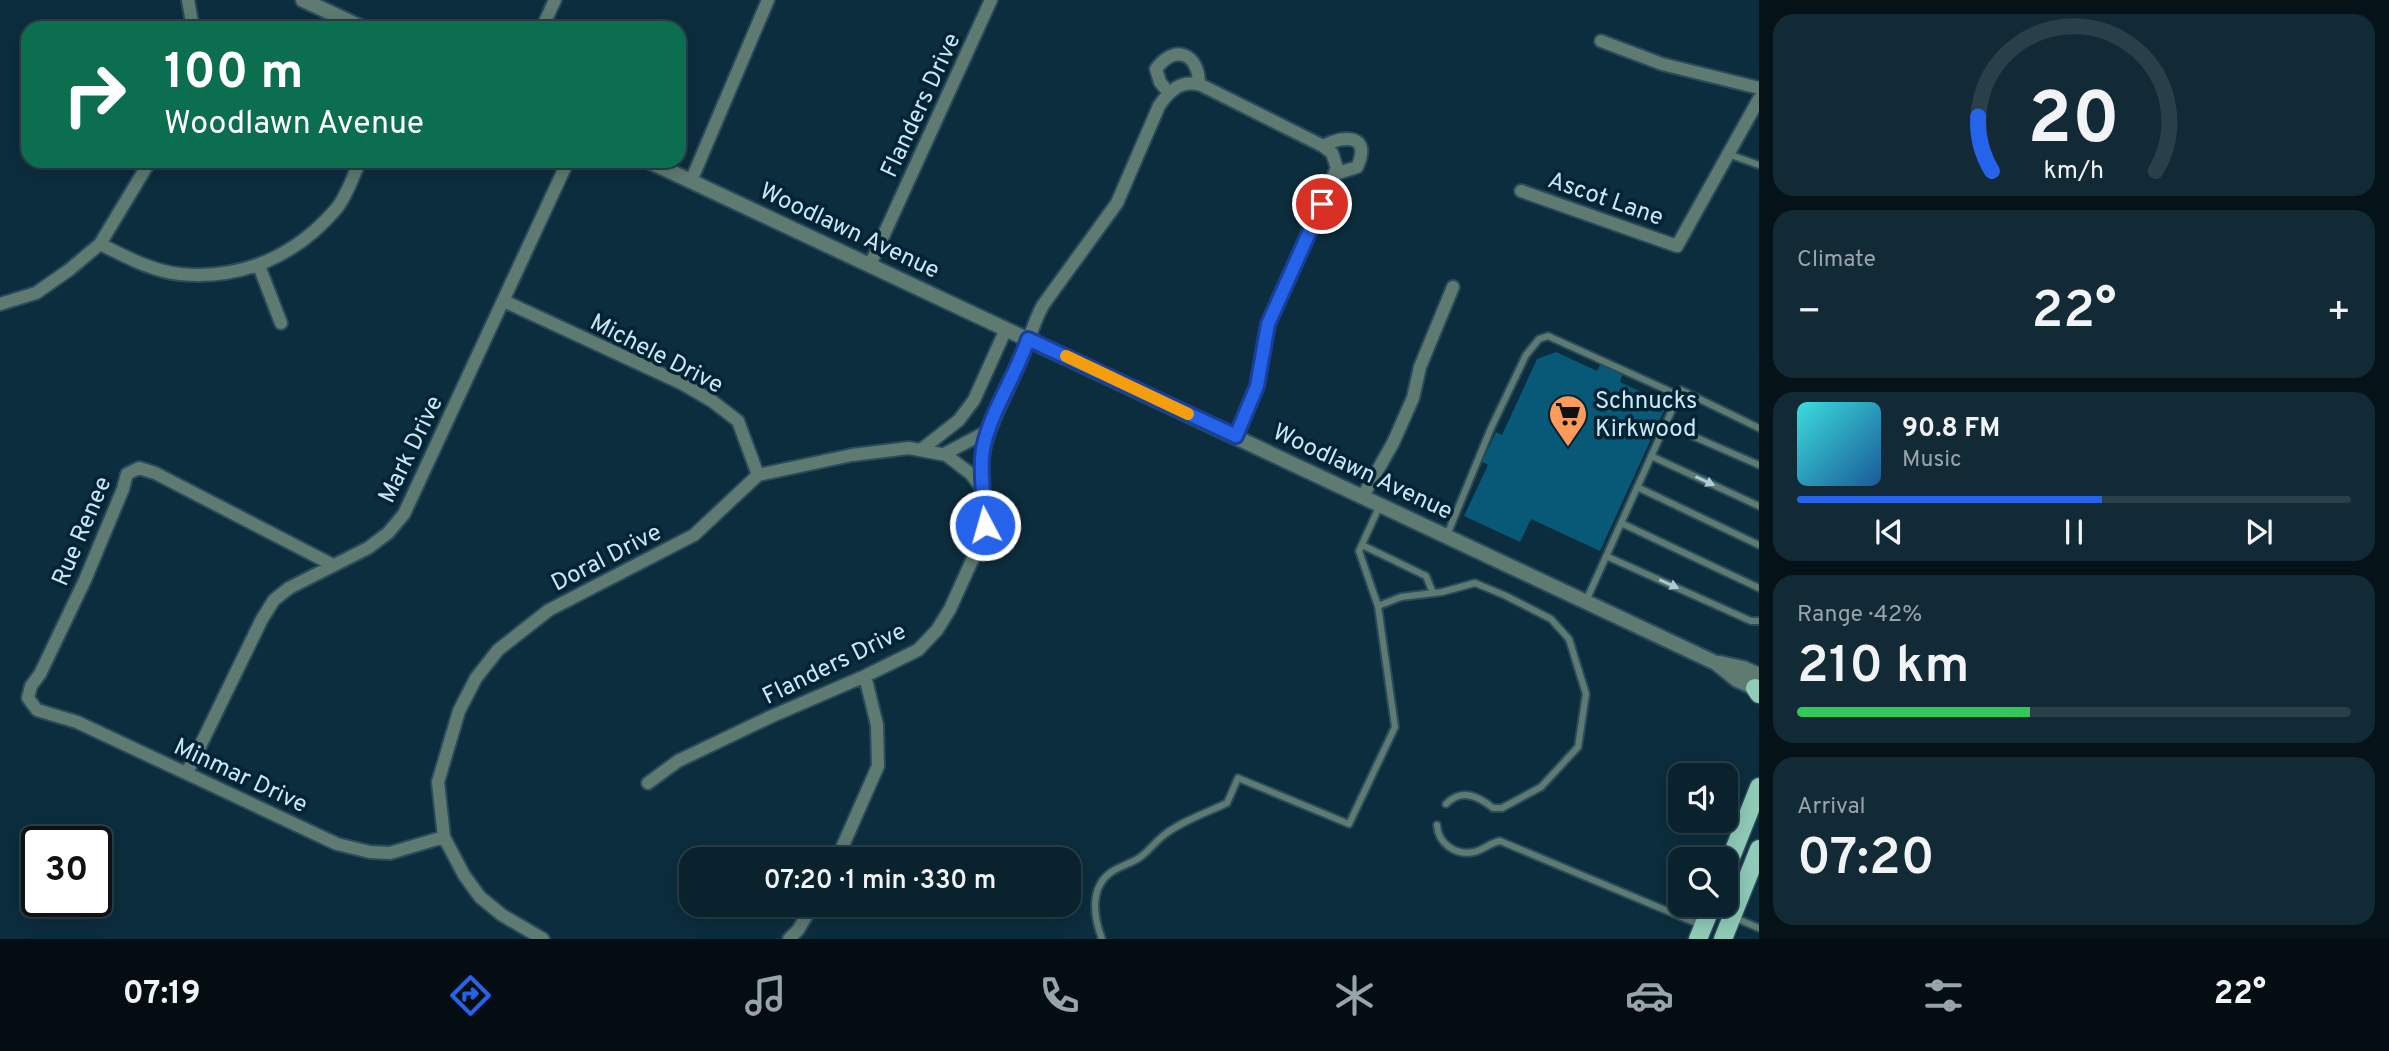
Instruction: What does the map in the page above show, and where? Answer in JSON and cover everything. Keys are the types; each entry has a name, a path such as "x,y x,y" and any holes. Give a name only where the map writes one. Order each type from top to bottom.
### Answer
{"main road":[{"path":"1735,847 1759,787"},
{"path":"1738,904 1756,867 1759,849"},
{"path":"1723,939 1732,917"}],"street":[{"path":"188,0 192,21"},
{"path":"303,0 348,21"},
{"path":"545,21 555,0"},
{"path":"691,181 768,0"},
{"name":"Flanders Drive","path":"870,265 991,0"},
{"path":"1601,41 1662,64 1759,88"},
{"path":"1199,84 1195,64 1185,55 1165,57 1156,69 1160,82 1168,92 1184,83 1199,84 1323,146 1332,153 1336,168 1268,324 1257,386 1236,436"},
{"name":"Flanders Drive","path":"648,783 678,761 918,650 937,630 950,609 979,545 985,525 981,470 988,431 1022,359 1043,304 1117,203 1168,92"},
{"path":"1728,154 1759,99"},
{"path":"1323,146 1343,137 1353,139 1360,146 1362,156 1357,167 1335,174"},
{"name":"Ascot Lane","path":"1521,191 1677,246 1728,154"},
{"path":"0,304 36,293 100,244 146,168"},
{"path":"100,244 142,264 178,274 224,274 259,266 301,242 337,207 356,168"},
{"name":"Mark Drive","path":"187,773 262,619 274,600 289,588 368,548 388,533 404,514 565,168"},
{"name":"Woodlawn Avenue","path":"663,168 1447,535 1716,663 1737,680 1758,687"},
{"path":"259,266 281,323"},
{"path":"1363,496 1393,443 1413,398 1420,367 1453,287"},
{"name":"Michele Drive","path":"504,301 683,384 712,401 738,421 758,475"},
{"path":"922,449 959,420 974,400 1006,329"},
{"path":"944,454 988,431"},
{"path":"758,475 852,454 922,449 944,454 959,462 981,488"},
{"name":"Rue Renee","path":"29,698 31,686 40,674 85,580 127,474 139,468 155,473 334,565"},
{"name":"Doral Drive","path":"444,837 438,782 459,711 476,678 498,650 549,610 694,535 758,475"},
{"path":"842,847 878,766 877,725 865,676"},
{"name":"Minmar Drive","path":"29,698 37,710 77,722 337,844 370,852 390,853 444,837"},
{"path":"444,837 464,875 480,897 502,915 543,939"},
{"path":"789,939 806,917"}],"lane":[{"path":"1728,154 1759,165"},
{"path":"1447,535 1491,428 1526,355 1539,339 1548,336 1678,395"},
{"path":"1586,601 1681,390 1759,428"},
{"path":"1665,424 1759,465"},
{"path":"1651,456 1759,506"},
{"path":"1637,487 1759,545"},
{"path":"1102,939 1094,906 1102,881 1110,873 1140,857 1164,835 1183,823 1227,803 1238,778 1349,824 1395,727 1378,606 1359,551 1381,504"},
{"path":"1622,523 1759,588"},
{"path":"1362,545 1426,576 1433,593"},
{"path":"1606,556 1751,621 1759,621"},
{"path":"1378,606 1401,597 1475,583 1504,594 1551,619 1569,639 1586,694 1578,747 1541,787 1502,808 1493,808 1480,798 1465,795 1455,796 1446,804"},
{"path":"1437,825 1439,836 1444,843 1458,851 1475,852 1500,841 1701,932"},
{"path":"1732,917 1759,928"}],"building":[{"name":"Schnucks Kirkwood","path":"1556,352 1597,371 1601,363 1623,373 1620,382 1667,404 1600,551 1531,519 1520,542 1464,516 1488,465 1482,462 1496,432 1502,435 1537,359"}],"slow traffic":[{"path":"1066,356 1188,414"}],"place":[{"name":"Schnucks Kirkwood","path":"1568,448"}],"route":[{"path":"985,525 981,488 984,447 988,431 1022,359 1028,339 1236,436 1257,386 1268,324 1322,204"}]}
